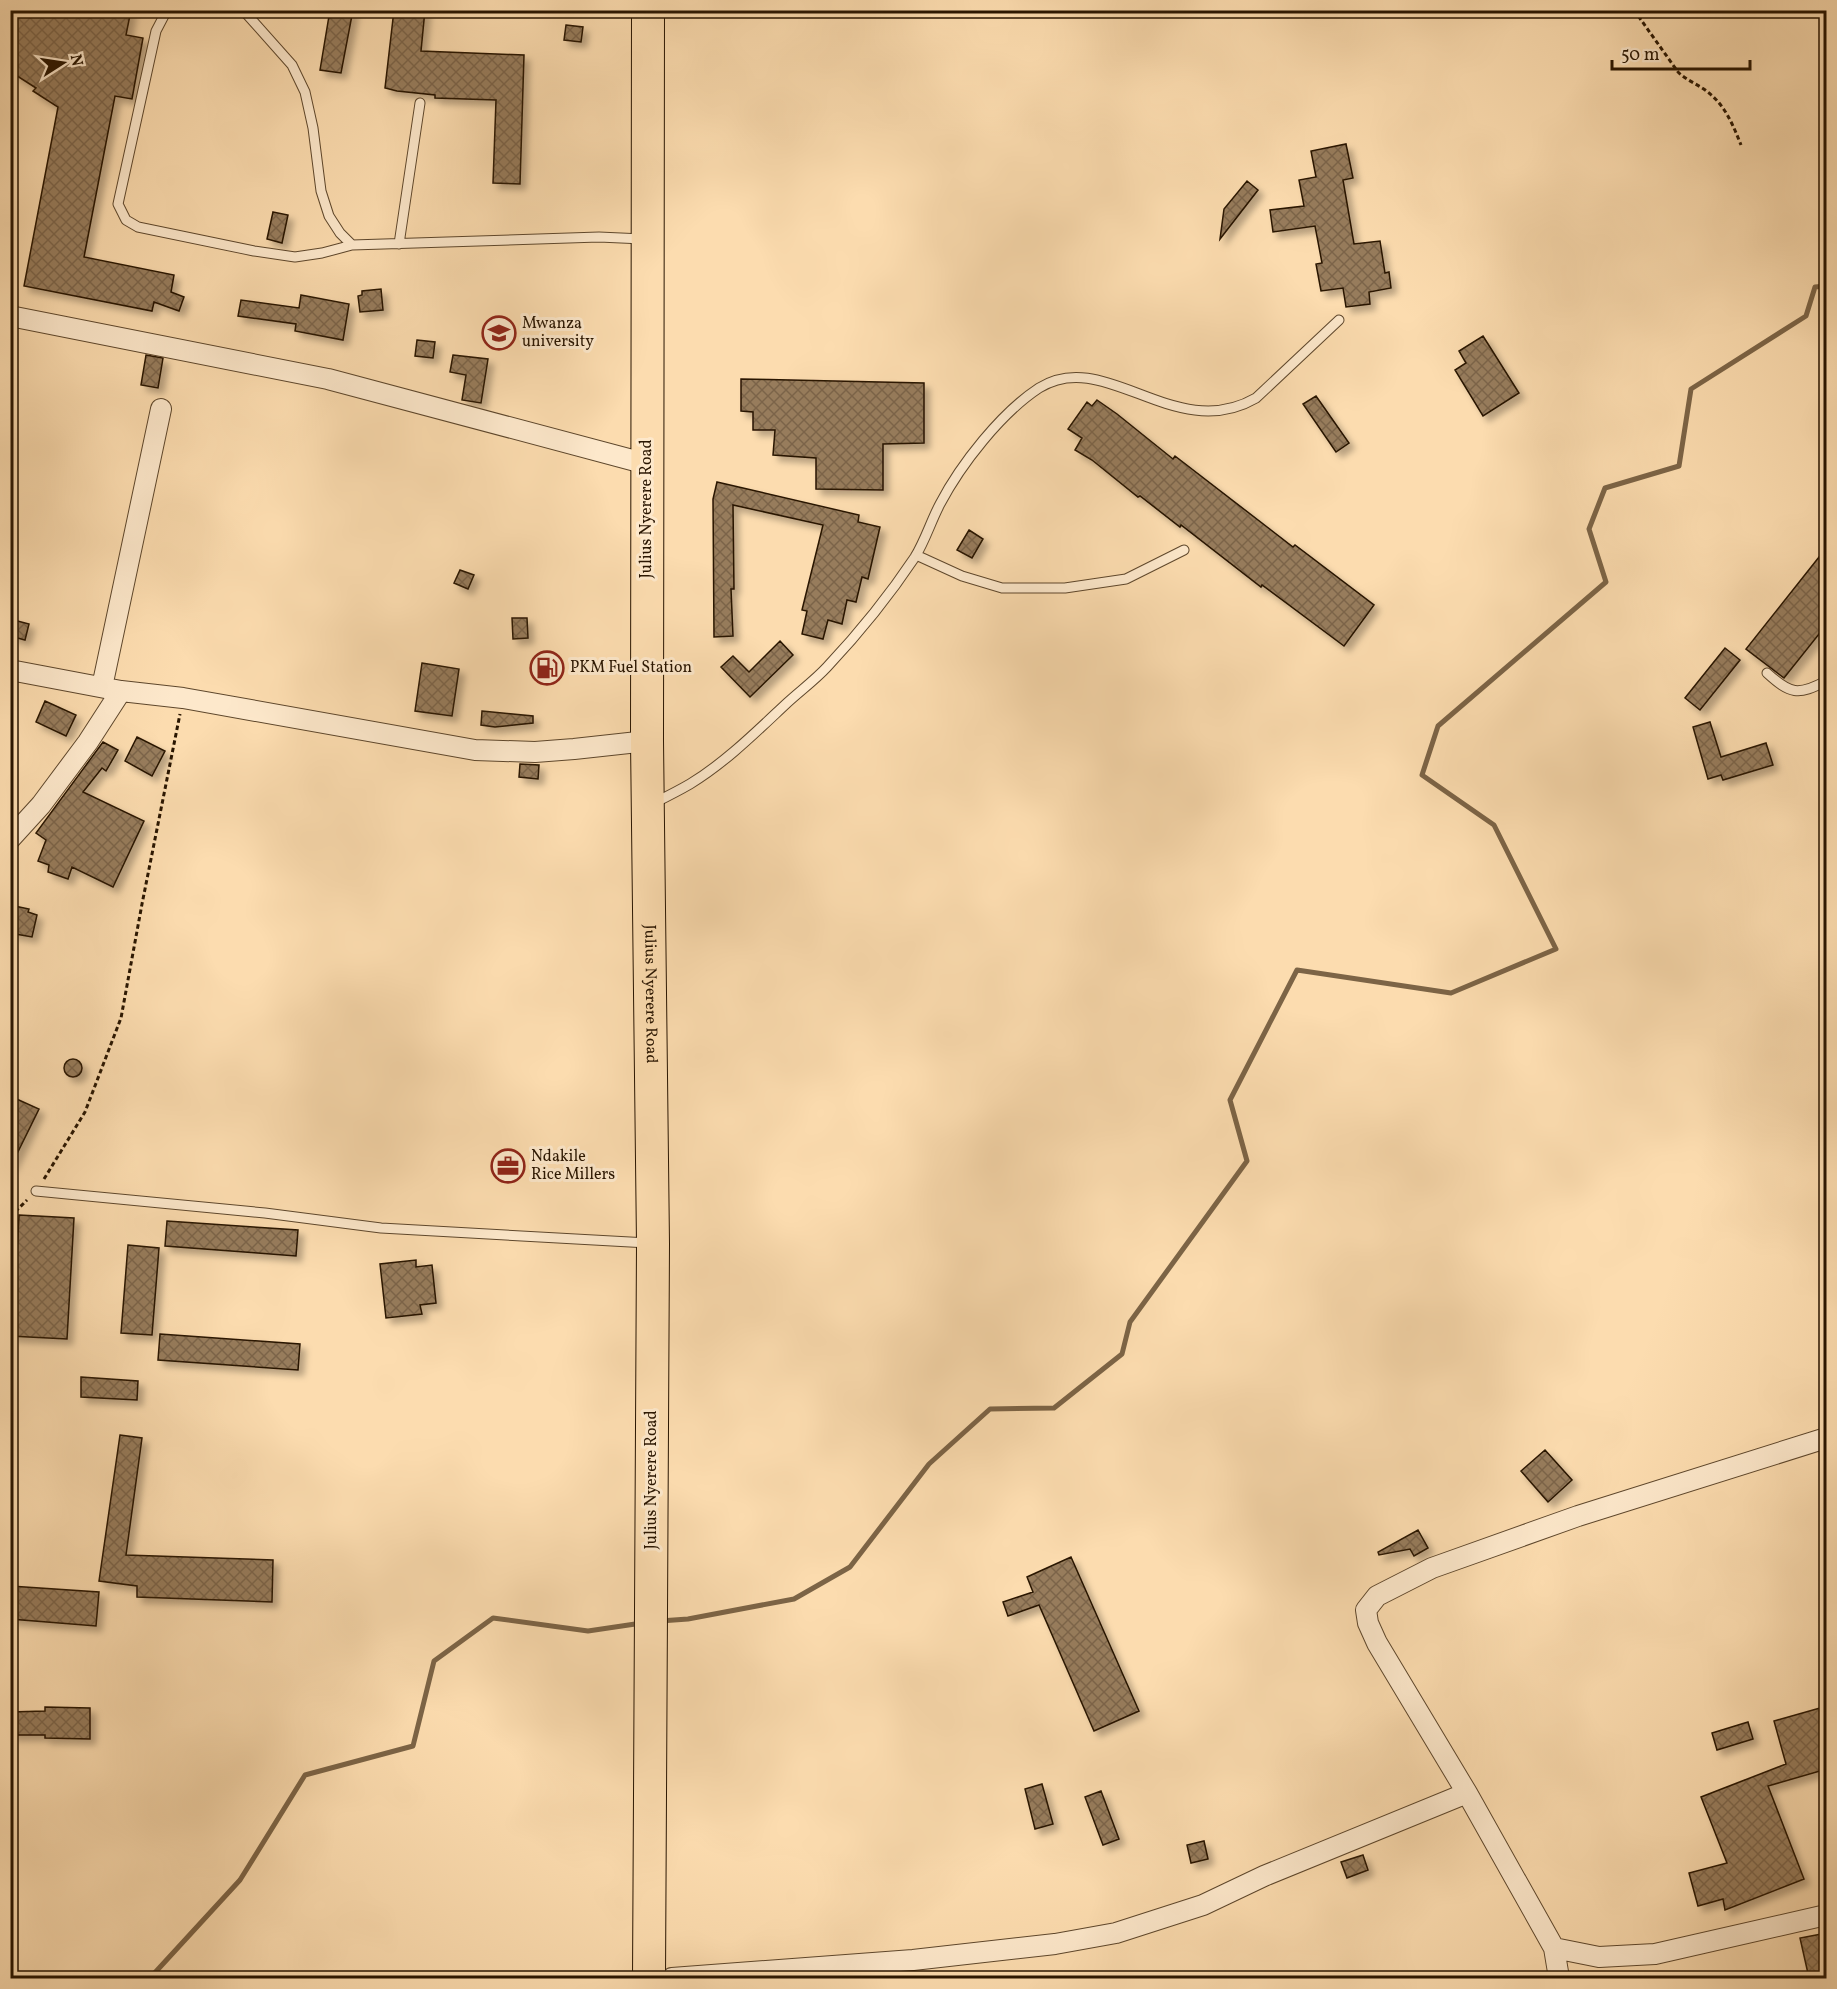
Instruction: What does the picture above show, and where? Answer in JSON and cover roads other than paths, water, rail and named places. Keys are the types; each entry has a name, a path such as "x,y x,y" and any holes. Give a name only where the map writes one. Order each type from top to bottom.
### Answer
{"highway":[{"name":"Julius Nyerere Road","path":"648,10 647,741 653,1244 649,1978"}],"street":[{"path":"10,316 328,379 647,464"},
{"path":"102,687 161,409"},
{"path":"10,670 122,692 183,698 476,750 535,752 647,741"},
{"path":"10,839 41,805 122,692"},
{"path":"1559,1978 1554,1948 1467,1793 1377,1643 1368,1623 1366,1610 1377,1596 1432,1568 1578,1516 1827,1438"},
{"path":"672,1978 913,1960 1055,1944 1116,1933 1203,1905 1264,1876 1467,1793"},
{"path":"1554,1948 1599,1958 1655,1954 1827,1915"}],"lane":[{"path":"166,10 156,31 118,204 126,220 138,227 254,251 295,257 352,245 599,237 648,239"},
{"path":"243,10 292,65 307,101 321,191 329,216 340,233 352,245"},
{"path":"399,244 420,103"},
{"path":"649,806 689,785 726,758 826,668 879,606 916,555 939,504 961,467 1017,405 1041,387 1062,379 1095,378 1179,409 1203,412 1224,411 1244,405 1256,398 1339,320"},
{"path":"916,555 962,576 1002,588 1065,588 1126,579 1184,550"},
{"path":"1767,673 1782,687 1793,692 1805,691 1827,681"},
{"path":"36,1191 265,1213 381,1228 653,1244"}],"waterway":[{"path":"660,1621 688,1619 794,1599 850,1567 929,1464 990,1409 1054,1408 1122,1354 1130,1322 1247,1161 1230,1100 1297,970 1451,993 1556,949 1494,825 1422,775 1438,726 1606,582 1589,529 1605,488 1679,466 1691,389 1806,316 1815,287 1826,286"},
{"path":"150,1978 240,1880 305,1775 413,1746 434,1661 493,1618 588,1631 642,1623"}],"place":[{"name":"Mwanza university","path":"499,333"},
{"name":"PKM Fuel Station","path":"547,668"},
{"name":"Ndakile Rice Millers","path":"508,1166"}]}
